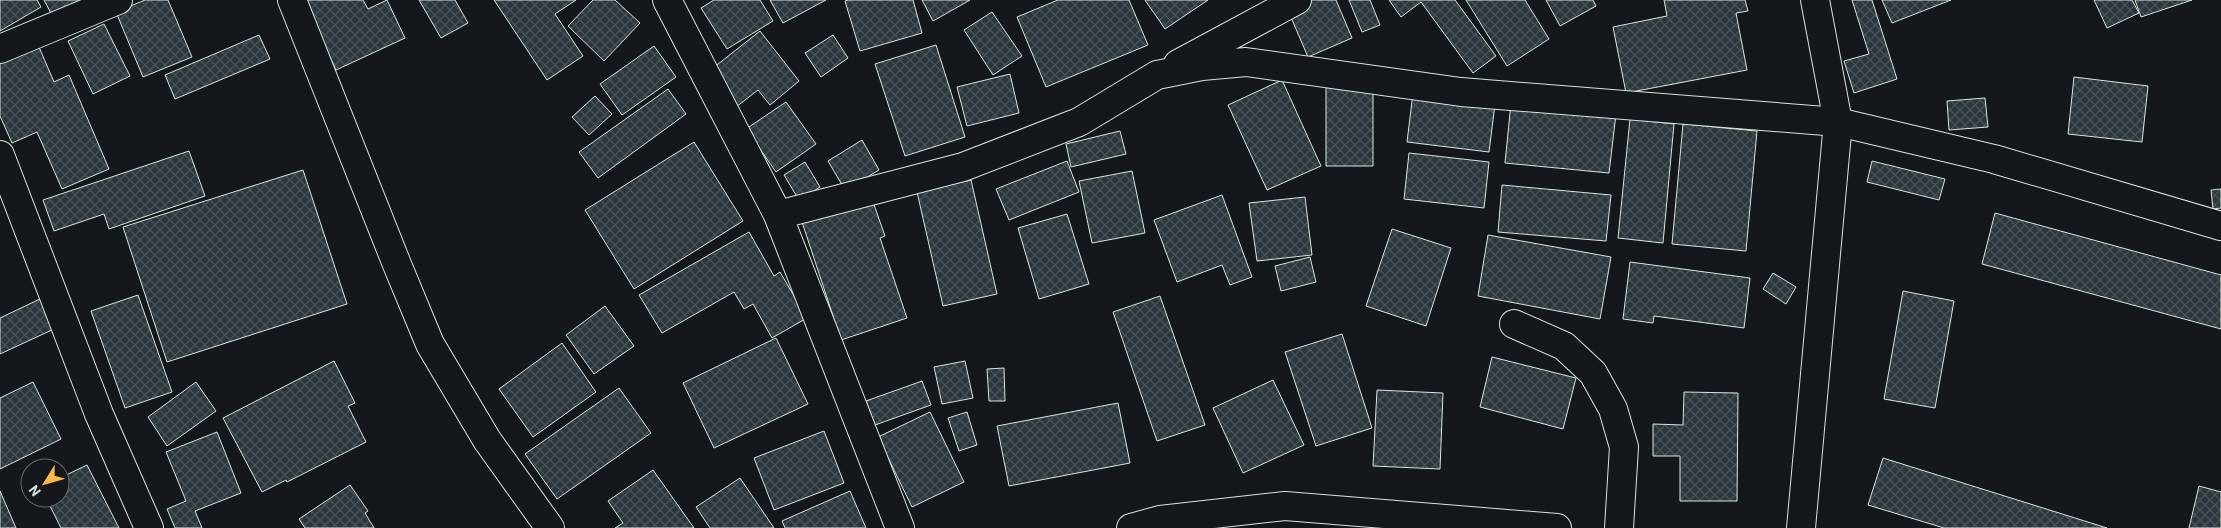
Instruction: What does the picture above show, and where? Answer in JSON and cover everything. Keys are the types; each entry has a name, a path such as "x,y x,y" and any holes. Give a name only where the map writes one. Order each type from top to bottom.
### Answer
{"street":[{"path":"0,49 118,0"},
{"path":"292,0 430,344 487,440 550,528"},
{"path":"667,0 778,215 900,528"},
{"path":"778,215 963,168 1079,122 1157,75 1297,0"},
{"path":"1801,528 1838,122 1815,0"},
{"path":"1157,75 1202,66 1246,62 1461,92 1838,122 1994,158 2221,226"},
{"path":"0,155 99,414 149,528"},
{"path":"1514,324 1564,346 1593,373 1613,409 1624,447 1619,528"},
{"path":"1131,528 1160,520 1286,506 1557,528"}],"building":[{"path":"0,0 37,0 41,7 0,31"},
{"path":"44,0 93,0 55,21"},
{"path":"145,0 168,0 192,57 143,77 116,12"},
{"path":"303,0 363,0 368,9 387,0 405,38 336,70"},
{"path":"419,0 455,0 468,23 441,38"},
{"path":"494,0 576,0 555,14 583,56 547,80"},
{"path":"593,0 615,0 640,23 604,61 568,26"},
{"path":"714,0 760,0 773,21 727,49 701,8"},
{"path":"770,0 826,0 783,23"},
{"path":"913,0 922,33 860,51 845,1"},
{"path":"922,0 970,0 933,21"},
{"path":"1058,0 1129,0 1148,45 1046,87 1017,17"},
{"path":"1145,0 1208,0 1165,29"},
{"path":"1305,0 1336,0 1352,38 1308,57 1287,8"},
{"path":"1349,0 1370,0 1380,25 1362,32"},
{"path":"1389,0 1455,0 1496,56 1473,73 1421,2 1401,17"},
{"path":"1466,0 1525,0 1549,39 1507,66"},
{"path":"1546,0 1593,0 1596,6 1560,26"},
{"path":"1664,0 1745,0 1748,11 1736,13 1747,70 1626,93 1613,27 1667,16"},
{"path":"1852,0 1872,0 1897,79 1854,93 1844,61 1869,54"},
{"path":"1882,0 1951,0 1892,23"},
{"path":"2094,0 2132,0 2139,13 2107,28"},
{"path":"2135,0 2192,0 2141,17"},
{"path":"992,12 1022,56 993,75 964,30"},
{"path":"104,24 130,76 93,94 68,41"},
{"path":"760,31 799,81 770,105 758,90 736,107 708,72"},
{"path":"259,35 270,59 175,99 165,75"},
{"path":"833,35 848,58 821,77 805,53"},
{"path":"36,40 54,82 69,75 109,169 62,189 37,132 12,143 0,116 0,56"},
{"path":"936,45 965,137 905,156 875,64"},
{"path":"654,46 676,77 622,115 600,84"},
{"path":"1010,74 1019,113 967,126 957,87"},
{"path":"2074,77 2148,86 2142,142 2068,134"},
{"path":"1282,80 1321,166 1267,190 1228,105"},
{"path":"1326,85 1373,85 1373,166 1326,166"},
{"path":"668,89 686,114 598,178 579,152"},
{"path":"1413,93 1495,104 1489,152 1407,142"},
{"path":"595,96 612,114 589,135 572,117"},
{"path":"1985,98 1988,127 1949,130 1947,101"},
{"path":"786,102 816,144 776,172 746,129"},
{"path":"1511,103 1616,114 1609,173 1505,163"},
{"path":"1630,119 1674,124 1663,243 1618,238"},
{"path":"1683,124 1757,131 1746,251 1672,244"},
{"path":"1120,131 1126,154 1071,167 1066,144"},
{"path":"862,140 879,170 845,190 828,161"},
{"path":"694,142 743,221 634,289 585,210"},
{"path":"189,151 205,196 109,229 104,214 54,231 43,200"},
{"path":"1409,153 1489,162 1484,208 1404,199"},
{"path":"1067,161 1079,192 1009,220 996,189"},
{"path":"1872,161 1945,179 1939,200 1867,182"},
{"path":"805,162 820,187 799,200 784,175"},
{"path":"303,170 347,304 167,362 123,227"},
{"path":"1132,171 1145,233 1092,243 1079,181"},
{"path":"971,180 997,294 943,306 917,192"},
{"path":"1502,185 1611,195 1606,241 1498,232"},
{"path":"2221,189 2221,208 2213,209 2211,190"},
{"path":"1222,195 1252,277 1230,285 1222,265 1177,282 1154,220"},
{"path":"1305,197 1312,255 1257,261 1249,203"},
{"path":"872,199 885,236 880,238 907,318 841,340 802,222"},
{"path":"1995,213 2221,275 2221,329 1982,264"},
{"path":"1067,214 1089,284 1039,299 1018,228"},
{"path":"1392,229 1451,248 1426,326 1366,306"},
{"path":"749,232 774,276 780,272 807,318 772,338 753,304 744,309 734,292 662,333 639,295"},
{"path":"1488,235 1611,257 1600,319 1478,296"},
{"path":"1310,257 1316,282 1281,291 1275,266"},
{"path":"1630,262 1750,278 1744,328 1654,316 1653,323 1623,319"},
{"path":"1773,273 1796,287 1786,304 1763,289"},
{"path":"1903,291 1954,301 1935,408 1884,399"},
{"path":"138,295 172,392 125,408 91,311"},
{"path":"1160,296 1205,425 1157,441 1113,312"},
{"path":"40,299 54,329 0,354 0,318"},
{"path":"605,306 634,346 594,374 566,335"},
{"path":"1342,334 1372,428 1316,446 1285,352"},
{"path":"776,338 808,404 714,448 683,383"},
{"path":"562,343 596,392 533,437 499,389"},
{"path":"1492,357 1576,378 1563,429 1480,407"},
{"path":"334,361 355,403 348,406 366,442 287,482 286,480 262,492 223,418"},
{"path":"965,361 973,398 942,404 934,367"},
{"path":"1004,368 1005,401 989,401 987,369"},
{"path":"1273,380 1304,445 1243,473 1213,408"},
{"path":"922,381 931,405 875,425 866,401"},
{"path":"33,382 61,439 0,469 0,398"},
{"path":"196,382 216,411 167,446 148,417"},
{"path":"619,388 651,433 557,499 525,454"},
{"path":"1377,390 1443,393 1440,469 1373,466"},
{"path":"1684,392 1738,393 1737,501 1680,501 1680,456 1653,456 1653,424 1683,425"},
{"path":"1118,403 1130,463 1009,486 997,426"},
{"path":"930,412 964,482 912,507 878,437"},
{"path":"967,412 977,445 959,451 948,418"},
{"path":"824,431 844,483 774,510 754,458"},
{"path":"217,432 241,493 195,511 202,528 175,528 167,509 186,501 166,452"},
{"path":"1883,458 2107,528 1944,528 1868,505"},
{"path":"87,465 119,528 61,528 51,508 70,508 70,473"},
{"path":"653,470 694,528 615,528 623,523 608,501"},
{"path":"740,478 774,528 710,528 696,507"},
{"path":"350,485 368,511 365,513 374,528 305,528 299,519"},
{"path":"2199,486 2221,492 2221,528 2189,528"},
{"path":"0,491 16,528 0,528"},
{"path":"850,491 866,528 785,528 782,521"}]}
